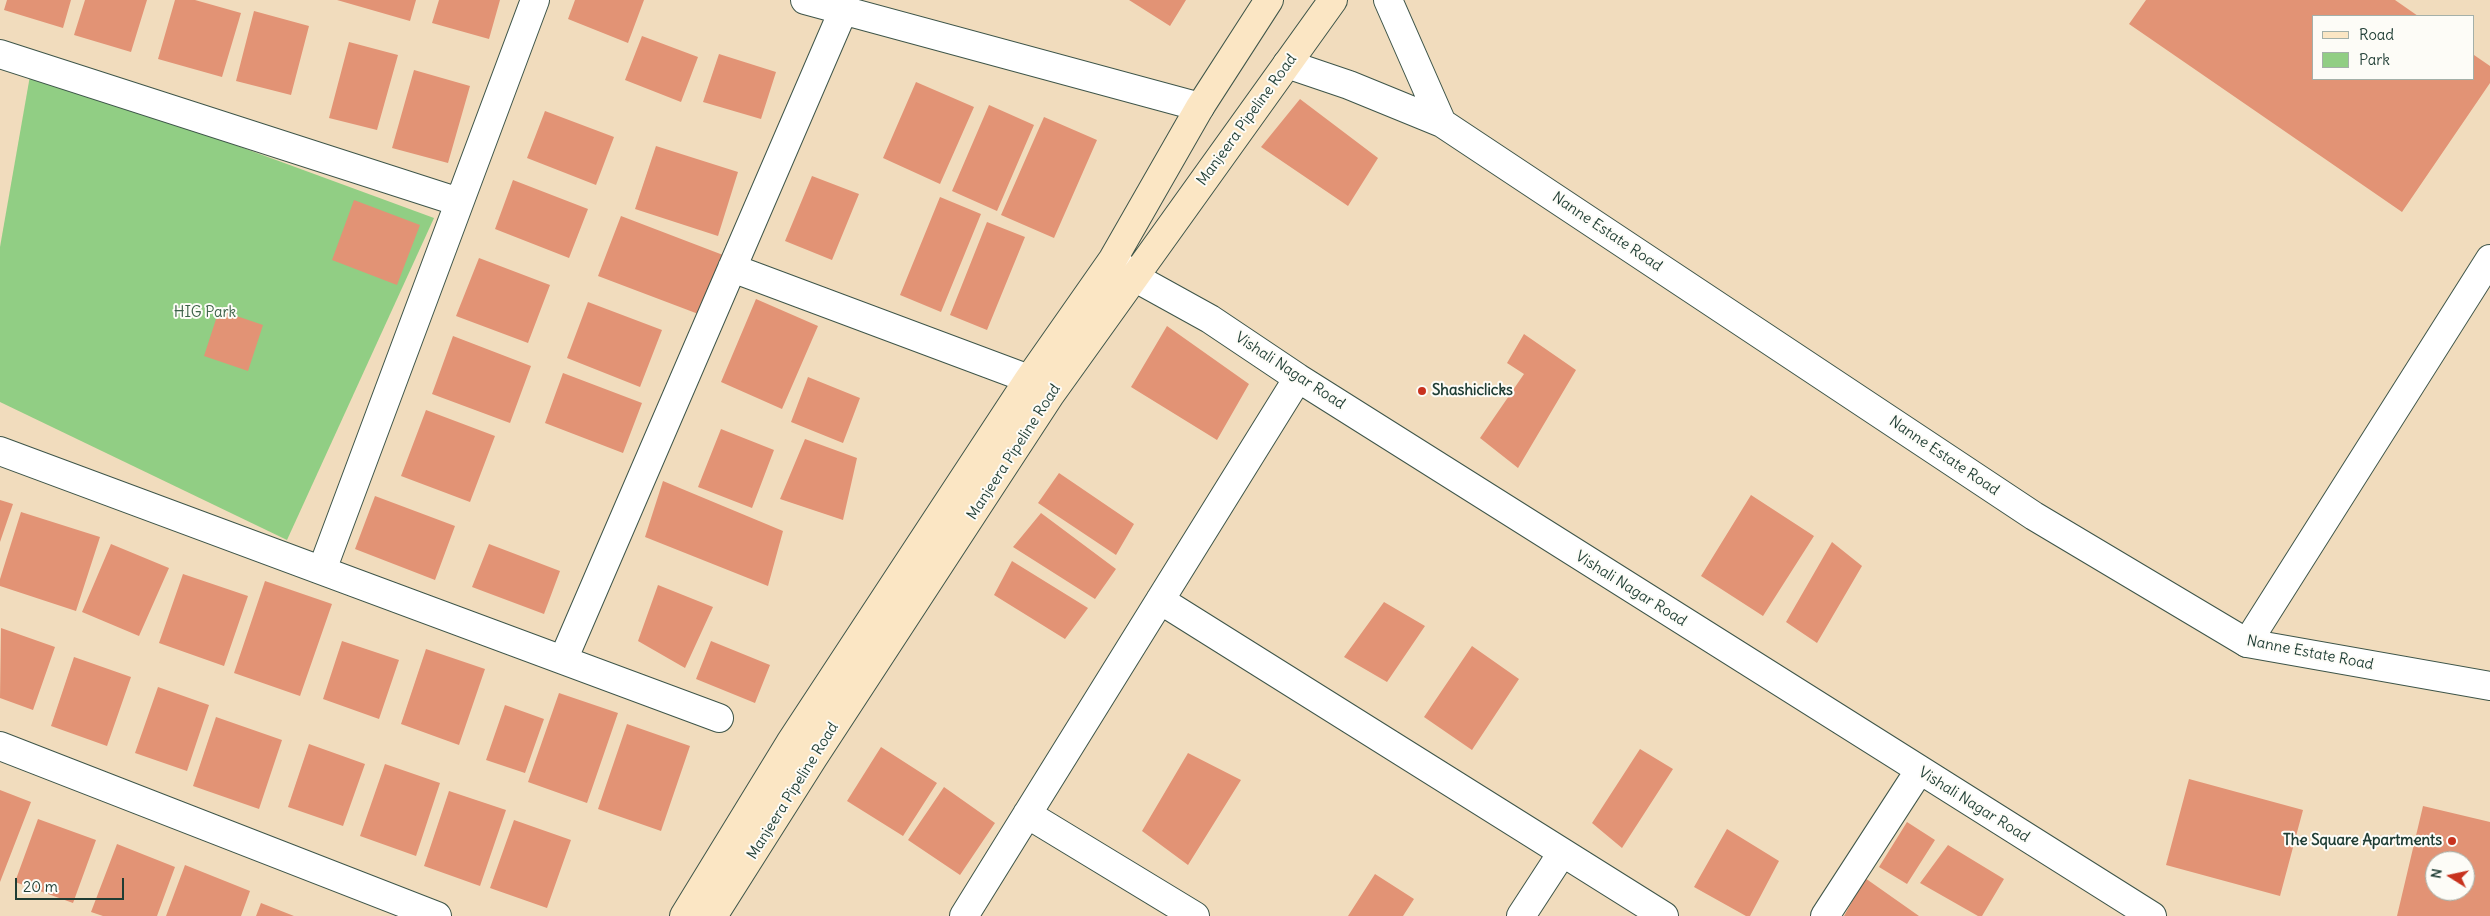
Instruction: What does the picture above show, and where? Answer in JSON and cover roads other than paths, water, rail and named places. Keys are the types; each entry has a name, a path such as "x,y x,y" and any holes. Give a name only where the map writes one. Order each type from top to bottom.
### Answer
{"main road":[{"name":"Manjeera Pipeline Road","path":"684,916 790,744 1029,379 1113,259 1200,107 1269,0"},
{"name":"Manjeera Pipeline Road","path":"713,916 813,758 1050,395 1333,0"}],"street":[{"path":"322,570 535,0"},
{"path":"805,0 1200,107"},
{"path":"1388,0 1442,122"},
{"path":"562,660 843,11"},
{"path":"0,54 459,202"},
{"name":"Nanne Estate Road","path":"1287,64 1349,85 1442,122 2034,516 2247,643 2490,686"},
{"name":"Vishali Nagar Road","path":"1113,259 1134,277 1210,319 1298,378 1919,771 2152,916"},
{"path":"2247,643 2490,260"},
{"path":"732,268 1029,379"},
{"path":"964,916 1298,378"},
{"path":"0,451 719,718"},
{"path":"1160,600 1664,916"},
{"path":"0,746 437,916"},
{"path":"1825,916 1919,771"},
{"path":"1027,814 1195,916"},
{"path":"1521,916 1562,853"}],"place":[{"name":"Shashiclicks","path":"1422,391"},
{"name":"The Square Apartments","path":"2452,841"}],"park label":[{"name":"HIG Park","path":"205,313"}]}
